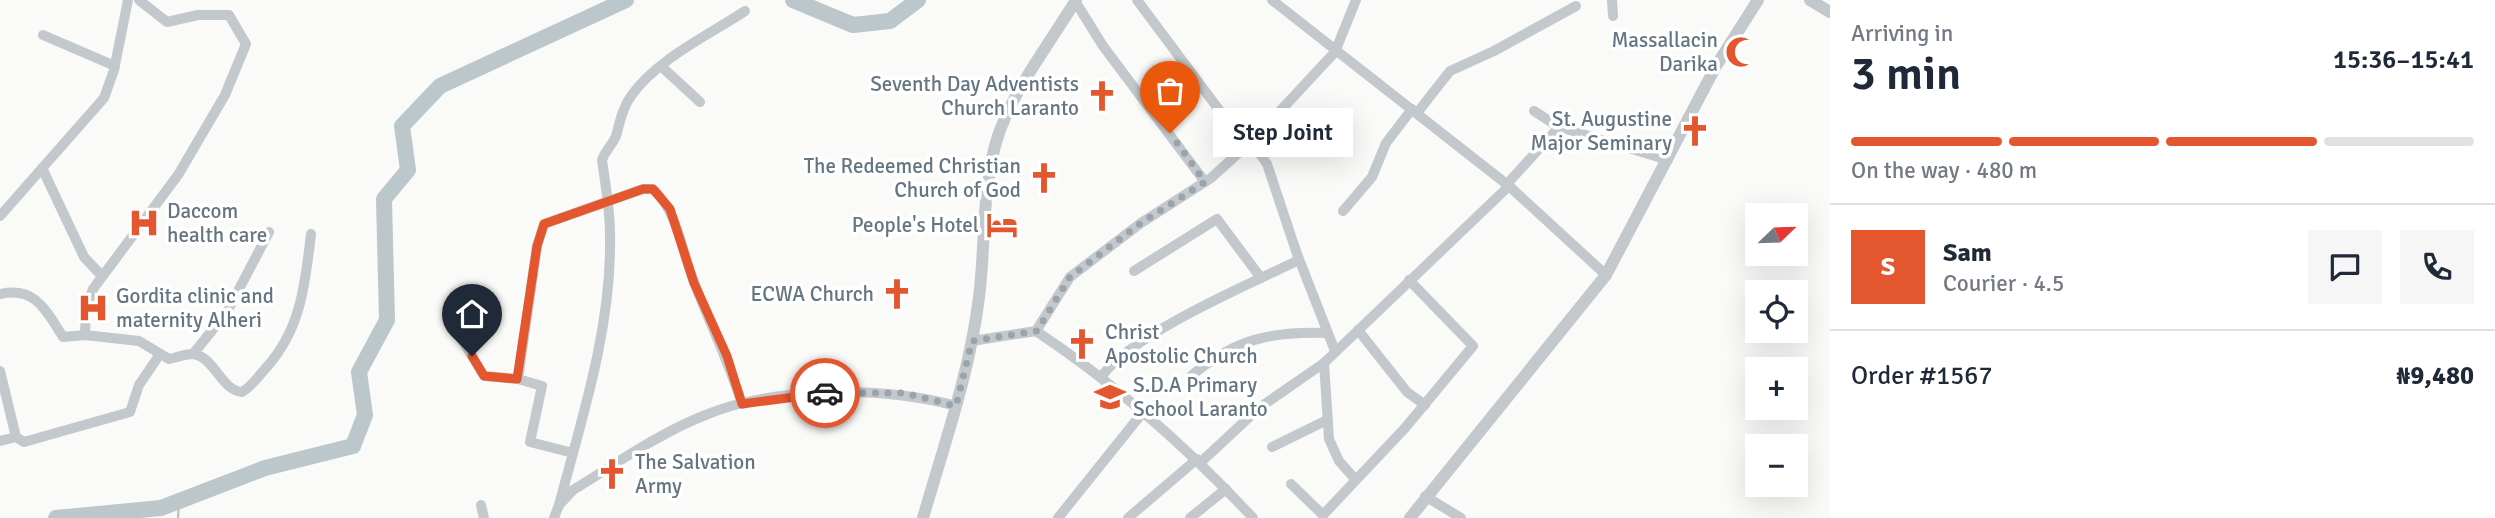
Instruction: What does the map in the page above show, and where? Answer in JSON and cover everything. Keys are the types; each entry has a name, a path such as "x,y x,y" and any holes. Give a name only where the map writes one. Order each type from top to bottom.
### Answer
{"street":[{"path":"0,215 104,98 115,66 128,0"},
{"path":"85,335 86,308 102,276 178,174 225,95 245,51 243,35 229,15 198,15 167,22 139,0"},
{"path":"923,518 972,341 979,297 988,181 998,137 1010,109 1076,0 1103,46 1205,182"},
{"path":"1137,0 1267,164 1299,260 1335,351"},
{"path":"1272,0 1508,185 1606,275"},
{"path":"1037,331 1070,277 1141,223 1205,182 1249,143 1335,52 1356,0"},
{"path":"1612,0 1613,16"},
{"path":"1410,518 1424,496 1606,275 1716,66 1758,0"},
{"path":"1810,0 1830,12"},
{"path":"1343,211 1372,177 1386,143 1450,71 1494,51 1576,6"},
{"path":"554,518 589,395 602,322 611,248 602,160 604,152 616,136 617,122 632,94 662,66 745,11"},
{"path":"43,35 115,66"},
{"path":"662,66 700,102"},
{"path":"1534,111 1559,127 1668,160"},
{"path":"1128,518 1259,408 1324,363 1508,185 1559,127"},
{"path":"42,168 84,257 102,276"},
{"path":"517,379 537,246 544,224 643,189 653,189 670,209 694,283 727,356 742,404"},
{"path":"1134,271 1217,219 1261,278"},
{"path":"0,294 17,290 40,302 63,337 85,335 139,341 169,359 193,354 227,312 269,232"},
{"path":"193,354 208,362 233,390 238,392 247,389 274,359 299,313 311,234"},
{"path":"1102,376 1130,350 1299,260"},
{"path":"1290,484 1323,515 1425,405 1473,346 1409,280"},
{"path":"1358,330 1407,391 1425,405"},
{"path":"972,341 1037,331 1102,376 1199,461 1253,518"},
{"path":"1191,376 1229,348 1248,340 1293,332 1327,333"},
{"path":"463,341 484,376 517,379 542,386 530,442 573,453"},
{"path":"0,371 6,390 3,402 16,437 24,442 130,412 139,385 160,354"},
{"path":"1324,363 1327,420 1332,450 1355,479"},
{"path":"559,505 573,490 690,421 742,404 825,393 866,391 919,396 956,406"},
{"path":"1058,518 1143,412"},
{"path":"1272,447 1327,420"},
{"path":"0,441 16,437"},
{"path":"1190,518 1226,489"},
{"path":"1424,496 1461,518"},
{"path":"481,505 484,518"}],"waterway":[{"path":"56,518 161,508 265,468 353,446 365,415 359,372 387,320 384,199 408,170 402,126 440,86 626,0"},
{"path":"793,0 853,25 890,21 918,0"},
{"path":"178,518 179,502"}],"way so far":[{"path":"825,393 904,393 956,406 972,341 1037,331 1070,277 1141,223 1205,182 1170,133"}],"place":[{"name":"Massallacin Darika","path":"1741,52"},
{"name":"Seventh Day Adventists Church Laranto","path":"1102,96"},
{"name":"St. Augustine Major Seminary","path":"1695,131"},
{"name":"Step Joint","path":"1170,133"},
{"name":"The Redeemed Christian Church of God","path":"1044,178"},
{"name":"Daccom health care","path":"144,223"},
{"name":"People's Hotel","path":"1002,225"},
{"name":"ECWA Church","path":"897,294"},
{"name":"Gordita clinic and maternity Alheri","path":"93,308"},
{"name":"Christ Apostolic Church","path":"1082,344"},
{"name":"S.D.A Primary School Laranto","path":"1110,397"},
{"name":"The Salvation Army","path":"612,474"}],"route":[{"path":"472,356 484,376 517,379 537,246 547,221 643,189 653,189 670,209 694,283 727,356 742,404 825,393"}]}
